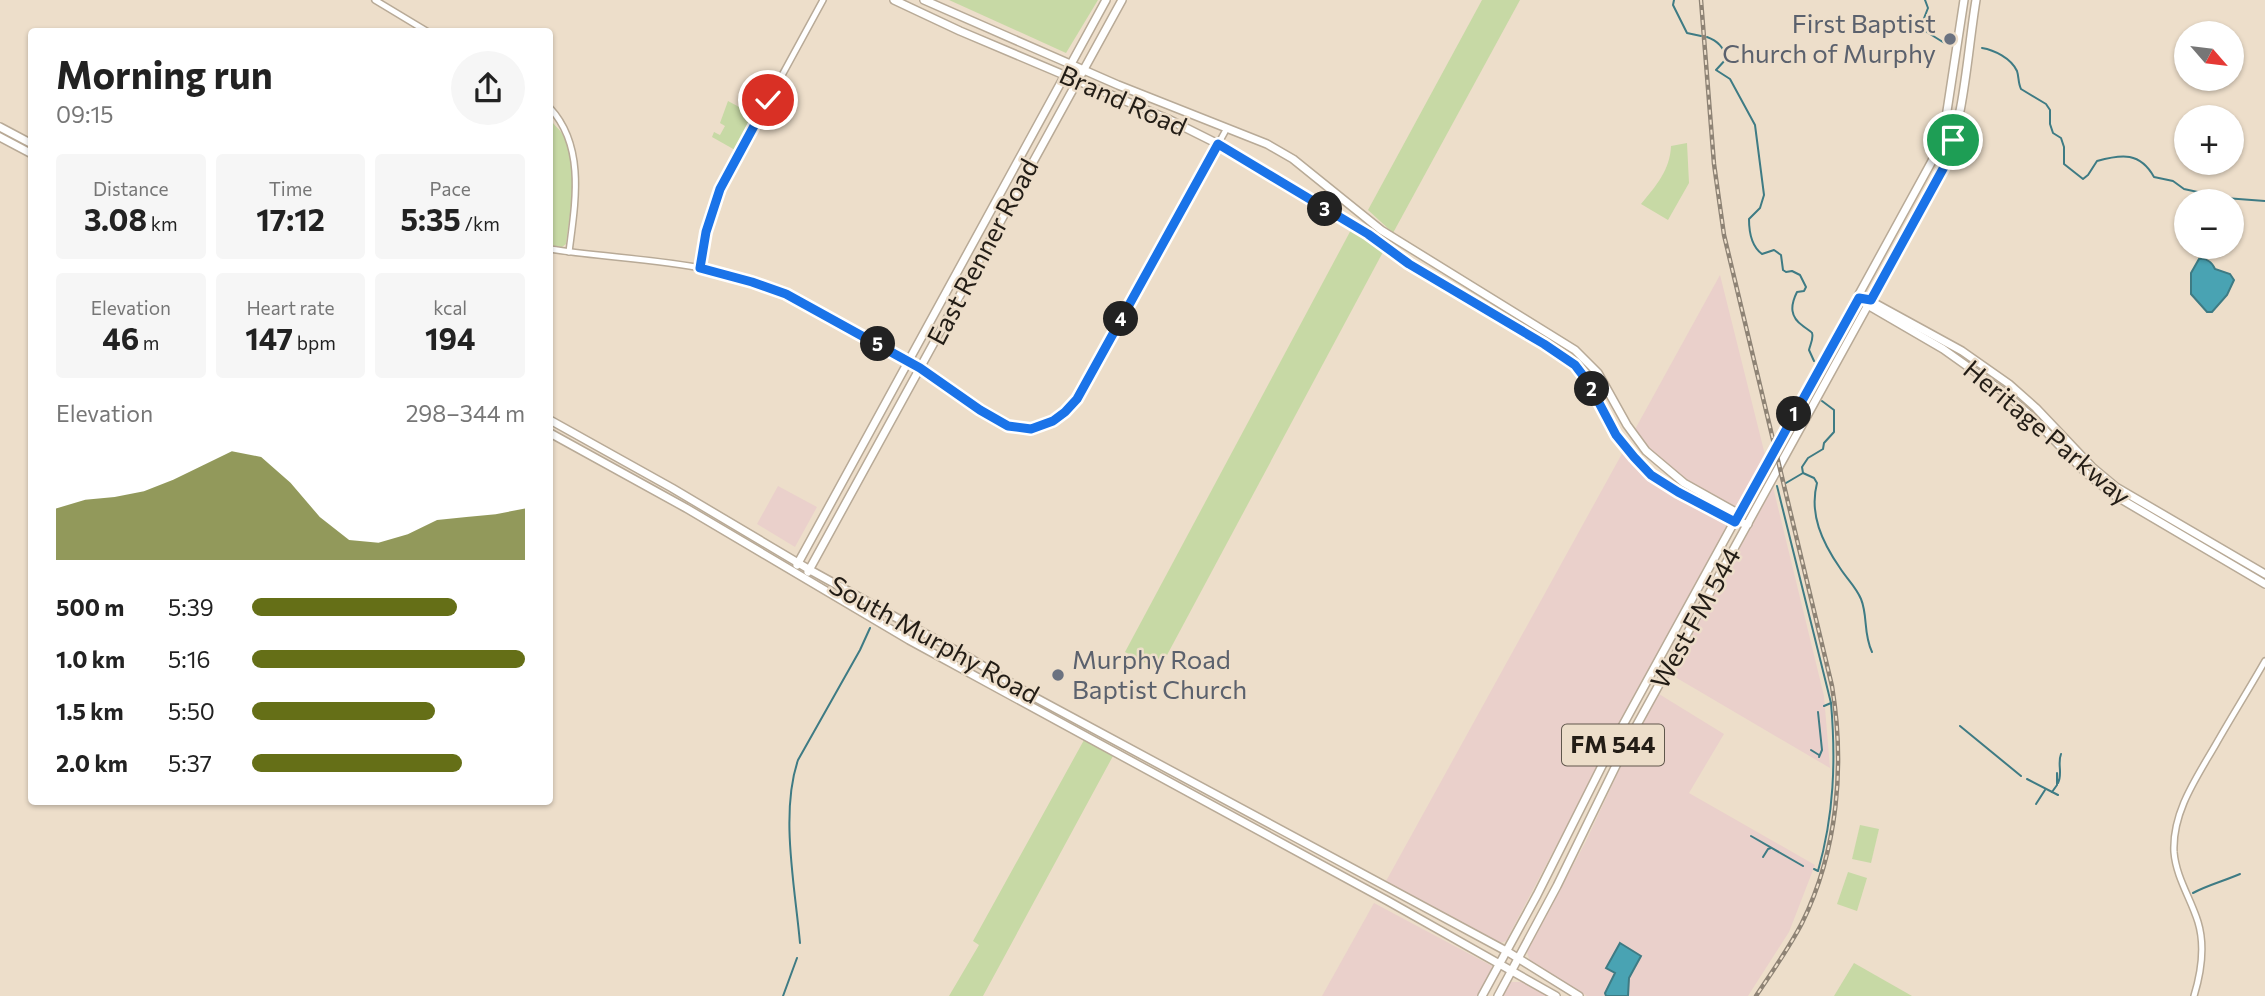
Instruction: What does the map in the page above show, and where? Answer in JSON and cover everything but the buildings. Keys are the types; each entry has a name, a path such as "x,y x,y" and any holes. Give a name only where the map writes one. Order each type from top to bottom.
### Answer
{"main road":[{"name":"Brand Road","path":"894,0 1218,144 1368,234 1409,264 1575,365 1593,390 1616,435 1651,475 1735,522 1748,524"},
{"name":"Brand Road","path":"924,0 1083,70 1267,144 1293,159 1381,230 1575,350 1598,373 1638,443 1684,482 1740,514 1748,524"},
{"name":"East Renner Road","path":"793,572 1106,0"},
{"name":"East Renner Road","path":"804,579 1122,0"},
{"name":"West FM 544","path":"1508,953 1644,688 1938,150 1952,86 1964,0"},
{"name":"West FM 544","path":"1512,970 1654,693 1949,153 1959,115 1976,0"},
{"path":"947,25 952,13"},
{"path":"1094,49 1092,66 1103,78"},
{"path":"0,127 28,151"},
{"path":"0,137 28,143"},
{"name":"Heritage Parkway","path":"1859,298 2009,384 2092,467 2116,487 2265,574"},
{"name":"Heritage Parkway","path":"1945,345 2003,391 2086,473 2114,495 2265,584"},
{"name":"South Murphy Road","path":"553,422 1012,684 1519,959 1579,996"},
{"name":"South Murphy Road","path":"553,435 686,508 804,579 1007,694 1556,996"},
{"path":"1678,492 1684,482"},
{"path":"1681,621 1692,627"},
{"path":"1007,694 1012,684"},
{"path":"1644,688 1654,693"},
{"path":"1584,803 1594,808"},
{"path":"1407,912 1413,902"},
{"path":"1449,935 1455,924"},
{"name":"FM 544","path":"1482,996 1508,953"},
{"name":"FM 544","path":"1497,996 1512,970"}],"street":[{"path":"375,0 422,28"},
{"path":"700,268 706,232 720,189 823,0"},
{"path":"553,113 572,150 575,167 576,184 569,252"},
{"path":"553,249 700,268 786,294 908,360 1008,426 1031,429 1053,421 1077,399 1227,128"},
{"path":"2194,996 2199,977 2201,943 2197,920 2181,880 2174,852 2178,821 2181,807 2195,780 2265,661"}],"shaded area":[{"path":"1720,275 1766,459 1738,509 1691,483 1650,453 1633,433"},
{"path":"1624,450 1669,490 1730,525 1506,941 1498,944 1385,883"},
{"path":"778,486 817,507 795,547 757,524"},
{"path":"1773,487 1824,696 1830,768 1670,674"},
{"path":"1659,694 1724,734 1689,793 1815,865 1789,932 1748,996 1587,996 1530,962 1527,952 1586,841 1635,736"},
{"path":"1374,903 1492,966 1489,977 1477,996 1322,996"},
{"path":"1510,982 1523,982 1548,996 1502,996"}],"green space":[{"path":"949,0 1098,0 1066,53"},
{"path":"1482,0 1520,0 1393,233 1368,210"},
{"path":"728,101 754,115 735,150 712,137 714,132 720,135 725,126 720,123"},
{"path":"553,123 561,132 571,157 571,202 566,244 562,247 553,246"},
{"path":"1687,143 1689,183 1668,220 1641,204 1665,170 1671,146"},
{"path":"1352,228 1372,240 1383,252 1159,670 1125,652"},
{"path":"1084,740 1113,756 983,996 949,996 979,945 973,941"},
{"path":"1860,825 1879,829 1871,863 1852,859"},
{"path":"1848,872 1867,878 1857,911 1837,904"},
{"path":"1854,963 1912,996 1834,996"}],"water":[{"path":"2199,259 2204,259 2215,269 2230,274 2234,280 2227,295 2212,312 2207,312 2191,294 2191,273"},
{"path":"1620,943 1641,956 1629,978 1628,996 1606,996 1615,973 1606,968"}],"waterway":[{"path":"1674,0 1673,5 1687,33 1701,36"},
{"path":"1925,0 1928,8 1922,29 1946,44"},
{"path":"1707,37 1724,51 1727,58 1716,70 1730,79 1755,125 1764,195 1760,208 1749,219 1751,238 1762,254 1774,250 1781,255 1783,270 1800,275 1806,287 1804,291 1797,292 1792,311 1799,323 1812,333 1809,350 1814,361"},
{"path":"1982,48 2011,62 2017,71 2021,89 2046,104 2050,110 2053,133 2061,138 2064,147 2064,164 2083,179 2097,161 2122,156 2136,159 2143,163 2154,177 2173,181 2184,189 2225,198 2265,201"},
{"path":"1822,401 1834,410 1834,432 1824,443 1823,449 1808,458 1802,467 1803,473 1814,478 1817,483 1815,506 1819,527 1834,558 1861,599 1872,652"},
{"path":"1786,483 1803,473"},
{"path":"1777,486 1831,703 1824,706"},
{"path":"800,943 790,850 793,781 798,760 870,628"},
{"path":"1814,869 1818,871 1830,809 1833,767 1831,703"},
{"path":"1818,712 1822,750 1819,757"},
{"path":"1960,726 2021,776"},
{"path":"1811,750 1819,755"},
{"path":"2058,783 2061,754"},
{"path":"2052,792 2057,785 2057,773"},
{"path":"2027,779 2058,795"},
{"path":"2036,804 2045,790"},
{"path":"1751,836 1803,866"},
{"path":"1763,857 1771,848"},
{"path":"2193,893 2240,874"},
{"path":"783,996 797,958"}],"railway":[{"path":"1701,0 1714,164 1724,235 1832,686 1838,746 1835,807 1824,866 1802,923 1756,996"}],"place":[{"name":"First Baptist Church of Murphy","path":"1950,39"},
{"name":"Murphy Road Baptist Church","path":"1058,675"}],"route":[{"path":"768,100 720,189 706,232 700,268 786,294 937,378 980,410 1008,426 1031,429 1053,421 1077,399 1218,144 1368,234 1409,264 1575,365 1603,407 1616,435 1651,475 1735,522 1859,298 1871,300 1944,167 1953,140"}]}
